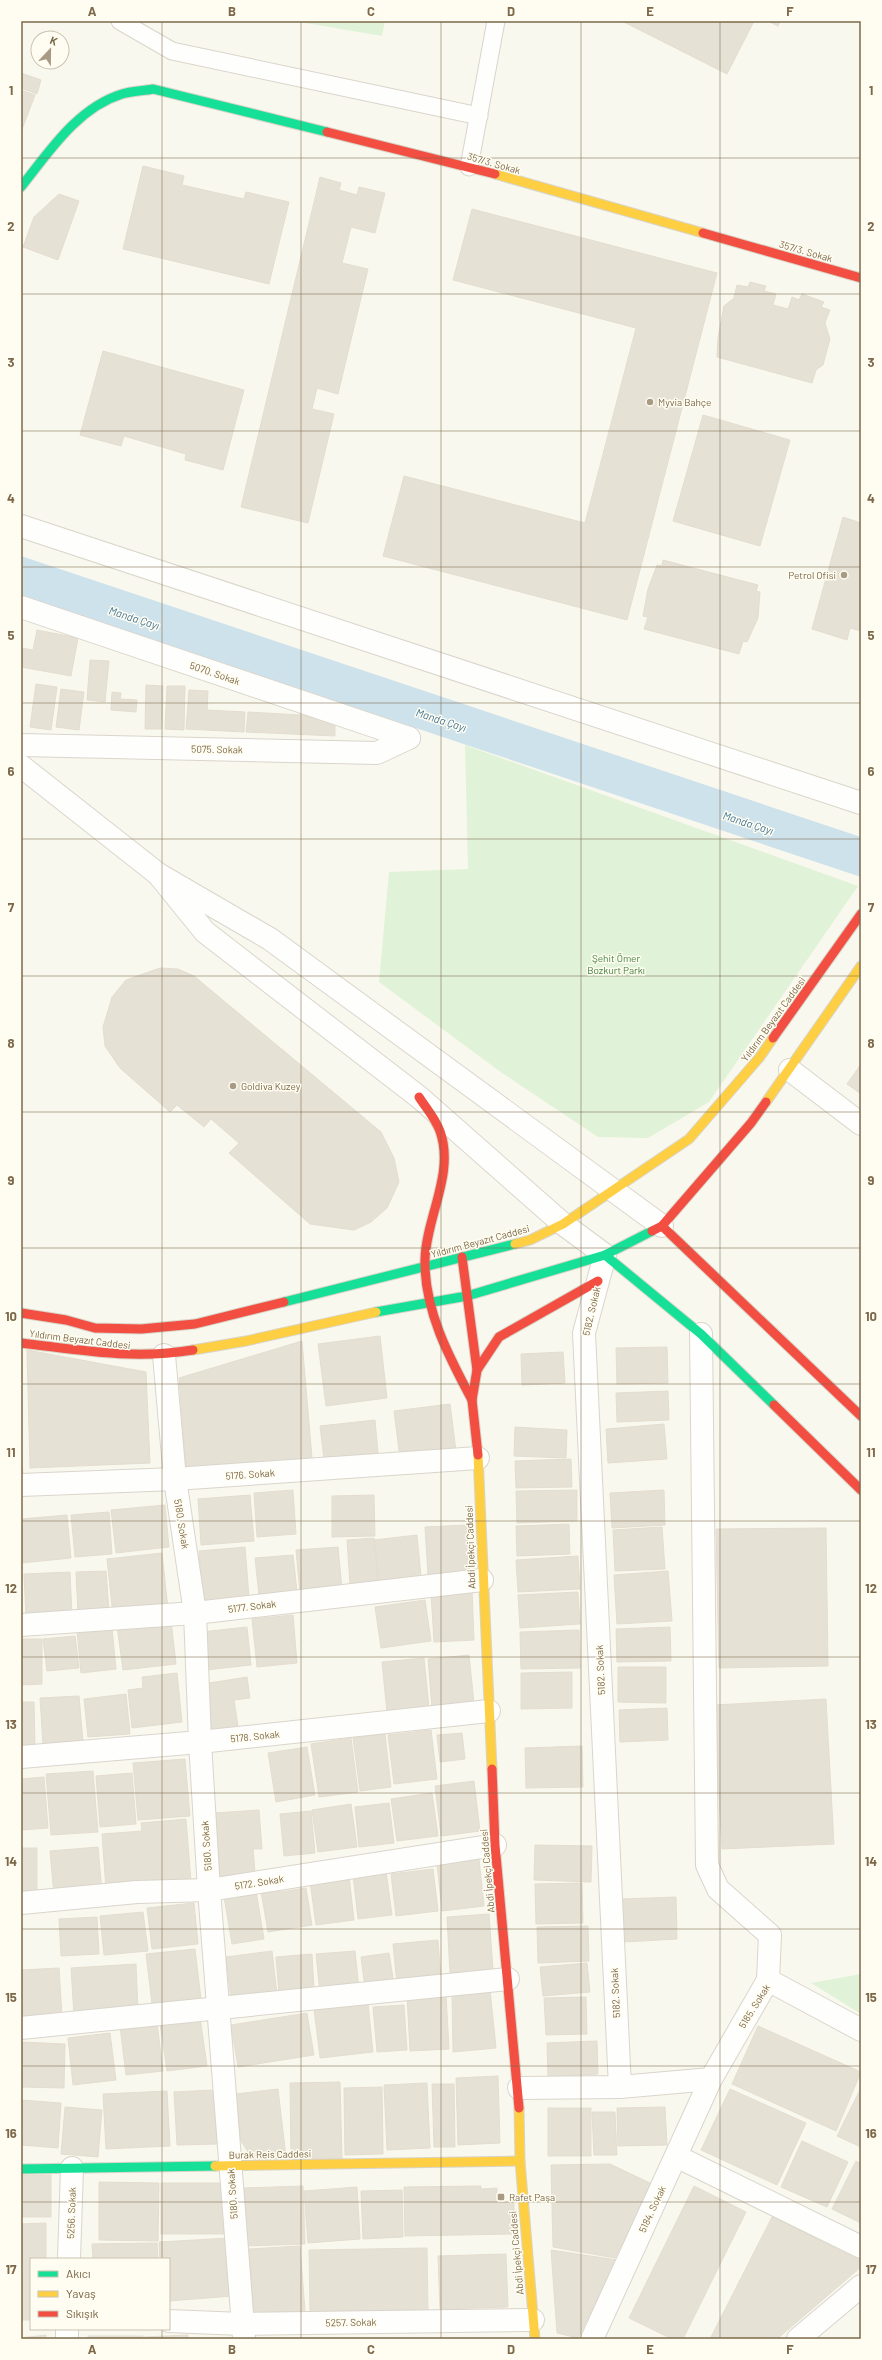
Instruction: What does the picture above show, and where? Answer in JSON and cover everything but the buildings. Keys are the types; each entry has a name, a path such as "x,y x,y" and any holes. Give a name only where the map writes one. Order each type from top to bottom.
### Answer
{"main road":[{"name":"357/3. Sokak","path":"21,187 64,134 81,117 117,96 153,89 469,167 861,278"},
{"name":"Yıldırım Beyazıt Caddesi","path":"21,1313 66,1320 94,1328 141,1329 195,1324 530,1240 563,1224 688,1139 759,1058 861,914"},
{"path":"861,966 790,1070 751,1123 662,1226 861,1416"},
{"name":"Abdi İpekçi Caddesi","path":"419,1097 435,1121 444,1150 440,1186 426,1246 425,1267 431,1302 448,1353 472,1400"},
{"name":"Yıldırım Beyazıt Caddesi","path":"21,1343 127,1356 164,1355 246,1341 380,1311 467,1296 605,1255 662,1226"},
{"path":"605,1255 701,1334 861,1490"},
{"name":"Abdi İpekçi Caddesi","path":"462,1257 477,1370 472,1400 478,1458 482,1580 495,1845 519,2088 520,2161 534,2329"},
{"path":"477,1370 499,1337 598,1281"},
{"name":"Burak Reis Caddesi","path":"21,2169 520,2161"}],"street":[{"path":"21,526 861,803"},
{"name":"5070. Sokak","path":"21,607 409,738"},
{"name":"5075. Sokak","path":"21,745 377,753 409,738"},
{"path":"21,766 158,874 270,939 662,1226"},
{"path":"158,874 205,932 419,1097 563,1224 605,1255"},
{"path":"790,1070 861,1124"},
{"name":"5182. Sokak","path":"605,1255 584,1333 620,2087"},
{"path":"701,1334 707,1866 718,1889 770,1935 768,1980"},
{"name":"5180. Sokak","path":"164,1355 175,1479 195,1613 200,1742 209,1890 243,2331"},
{"name":"5176. Sokak","path":"21,1485 175,1479 478,1458"},
{"name":"5177. Sokak","path":"21,1625 195,1613 482,1580"},
{"name":"5178. Sokak","path":"21,1757 200,1742 489,1711"},
{"name":"5172. Sokak","path":"21,1903 137,1892 209,1890 495,1845"},
{"path":"21,2028 508,1979"},
{"name":"5185. Sokak","path":"711,2079 768,1980 861,2030"},
{"path":"519,2088 620,2087 711,2079"},
{"name":"5184. Sokak","path":"592,2339 711,2079"},
{"path":"676,2156 861,2247"},
{"name":"5256. Sokak","path":"69,2258 72,2168"},
{"path":"798,2339 861,2286"},
{"name":"5257. Sokak","path":"170,2321 243,2331 534,2329"}],"lane":[{"path":"119,21 172,51 478,116"},
{"path":"469,167 496,21"}],"green space":[{"path":"294,21 385,21 382,36"},
{"name":"Şehit Ömer Bozkurt Parkı","path":"465,745 858,886 709,1102 648,1138 598,1137 502,1073 379,982 389,872 468,869"},
{"path":"861,1974 861,2014 811,1983"}],"water":[{"name":"Manda Çayı","path":"21,556 861,837 861,877 21,596"}],"traffic: fast":[{"path":"21,187 53,146 78,120 106,101 130,92 153,89 327,132"},
{"path":"376,1312 467,1296 605,1255 652,1231"},
{"path":"284,1302 515,1244"},
{"path":"605,1255 701,1334 774,1405"},
{"path":"21,2169 215,2166"}],"traffic: slow":[{"path":"495,174 703,233"},
{"path":"766,1102 861,966"},
{"path":"515,1244 530,1240 563,1224 689,1139 759,1058 773,1038"},
{"path":"193,1350 246,1341 376,1312"},
{"path":"478,1455 492,1769"},
{"path":"519,2108 520,2161 535,2339"},
{"path":"215,2166 520,2161"}],"traffic: jam":[{"path":"327,132 495,174"},
{"path":"703,233 861,278"},
{"path":"773,1038 861,914"},
{"path":"419,1097 438,1126 444,1147 442,1179 430,1228 425,1260 429,1297 433,1315 447,1350 472,1400"},
{"path":"652,1231 662,1226 751,1123 766,1102"},
{"path":"662,1226 861,1416"},
{"path":"462,1257 477,1370 472,1400 478,1455"},
{"path":"477,1370 499,1337 598,1281"},
{"path":"21,1313 66,1320 95,1328 141,1329 195,1324 284,1302"},
{"path":"21,1343 86,1351 128,1354 171,1353 193,1350"},
{"path":"774,1405 861,1490"},
{"path":"492,1769 495,1845 519,2108"}],"place":[{"name":"Myvia Bahçe","path":"650,402"},
{"name":"Petrol Ofisi","path":"844,575"},
{"name":"Goldiva Kuzey","path":"233,1086"},
{"name":"Rafet Paşa","path":"501,2197"}]}
